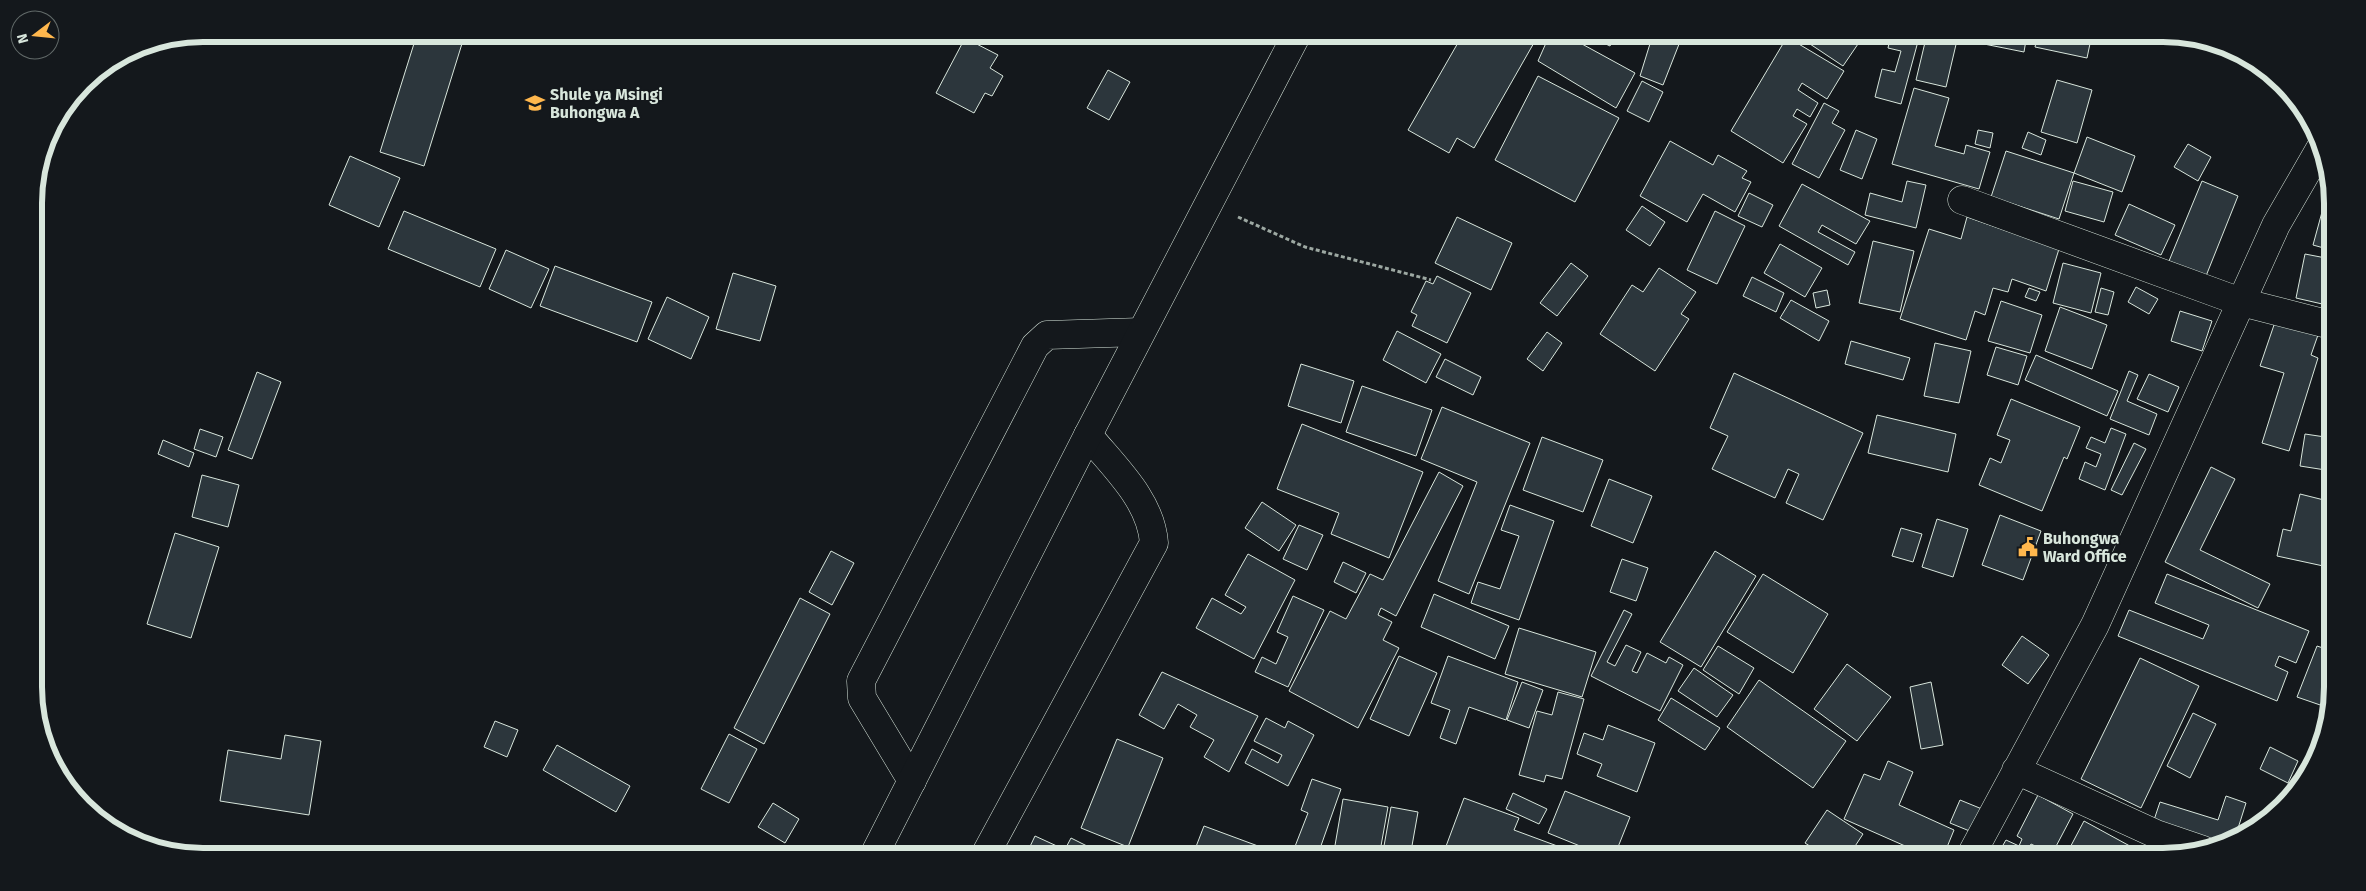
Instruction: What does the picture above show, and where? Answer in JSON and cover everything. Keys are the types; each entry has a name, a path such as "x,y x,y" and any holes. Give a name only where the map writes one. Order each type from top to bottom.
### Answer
{"main road":[{"path":"878,848 1141,332 1293,42"},
{"path":"1975,848 2095,625 2276,225 2316,155"},
{"path":"1962,200 2241,302 2324,323"},
{"path":"912,781 862,698 861,681 1035,346 1047,335 1141,332"},
{"path":"989,848 1154,543 1153,527 1144,506 1088,435"},
{"path":"2016,770 2156,834 2190,846"}],"path":[{"path":"1208,204 1305,247 1432,280"}],"building":[{"path":"414,42 463,42 424,166 380,152"},
{"path":"963,42 973,42 998,55 990,68 1003,76 992,96 985,93 974,113 936,93"},
{"path":"1458,42 1534,42 1474,148 1457,138 1449,153 1408,130"},
{"path":"1546,42 1583,42 1582,44 1635,73 1616,108 1538,61"},
{"path":"1602,42 1612,42 1610,46"},
{"path":"1651,42 1680,42 1663,85 1640,76"},
{"path":"1784,42 1795,42 1844,71 1827,99 1802,83 1798,90 1818,103 1810,117 1797,109 1793,116 1807,124 1783,163 1731,131"},
{"path":"1807,42 1855,42 1858,44 1843,66"},
{"path":"1889,42 1918,42 1901,104 1875,97 1882,69 1895,72 1901,51 1888,48"},
{"path":"1925,42 1957,42 1946,87 1916,80"},
{"path":"1984,42 2026,42 2024,52 1984,44"},
{"path":"2036,42 2090,42 2087,58 2035,47"},
{"path":"1108,70 1130,82 1109,120 1087,108"},
{"path":"1538,76 1619,118 1575,202 1495,160"},
{"path":"2057,80 2092,90 2077,143 2041,132"},
{"path":"1642,81 1663,92 1649,122 1627,111"},
{"path":"1914,88 1949,98 1935,146 1964,154 1966,145 1990,152 1979,189 1892,164"},
{"path":"1824,103 1839,111 1832,123 1845,130 1819,178 1792,164"},
{"path":"1856,130 1877,139 1862,179 1840,170"},
{"path":"1978,130 1993,133 1990,148 1975,144"},
{"path":"2028,132 2046,140 2041,155 2022,148"},
{"path":"2087,137 2135,156 2122,192 2074,173"},
{"path":"1670,141 1713,165 1718,155 1747,171 1742,178 1751,182 1735,212 1703,194 1687,222 1640,196"},
{"path":"2188,144 2211,157 2198,181 2174,167"},
{"path":"2006,151 2074,173 2059,219 1991,197"},
{"path":"350,156 400,178 379,227 329,205"},
{"path":"1907,181 1926,185 1916,228 1865,215 1870,193 1902,202"},
{"path":"2073,181 2113,192 2104,222 2065,211"},
{"path":"2202,181 2238,196 2206,276 2169,261"},
{"path":"1802,184 1870,221 1856,244 1822,225 1818,232 1855,252 1848,265 1779,226"},
{"path":"1749,193 1773,205 1762,227 1738,216"},
{"path":"2129,204 2175,225 2161,255 2115,235"},
{"path":"1642,206 1665,222 1650,246 1626,230"},
{"path":"404,211 496,249 480,287 388,249"},
{"path":"1715,211 1745,226 1717,284 1687,270"},
{"path":"2322,212 2324,212 2324,248 2313,245"},
{"path":"1457,217 1512,243 1491,290 1435,263"},
{"path":"1967,217 2059,249 2046,291 2012,279 2008,292 1993,288 1985,315 1975,311 1966,340 1900,319 1929,229 1961,239"},
{"path":"1873,241 1914,251 1900,312 1859,303"},
{"path":"1780,244 1822,268 1805,297 1764,273"},
{"path":"506,250 549,269 531,308 489,289"},
{"path":"2305,254 2324,258 2324,304 2296,298"},
{"path":"1571,263 1588,276 1557,316 1540,303"},
{"path":"2063,263 2101,273 2091,313 2053,303"},
{"path":"555,266 652,302 637,342 540,306"},
{"path":"1659,268 1696,292 1681,314 1689,319 1655,371 1600,334 1632,285 1643,292"},
{"path":"733,273 776,286 760,341 716,329"},
{"path":"1437,276 1471,293 1447,343 1412,326 1417,315 1411,312 1426,281 1433,284"},
{"path":"1752,277 1784,293 1776,312 1743,296"},
{"path":"2136,287 2158,299 2149,314 2128,302"},
{"path":"2029,288 2040,292 2036,301 2025,297"},
{"path":"2101,288 2114,292 2108,315 2095,312"},
{"path":"1827,290 1830,305 1816,308 1813,293"},
{"path":"667,297 709,317 691,359 648,339"},
{"path":"1791,300 1829,321 1819,341 1780,318"},
{"path":"2001,301 2042,315 2030,353 1988,341"},
{"path":"2060,307 2107,325 2092,369 2045,351"},
{"path":"2180,311 2212,321 2202,351 2171,341"},
{"path":"2275,322 2318,335 2311,355 2318,358 2289,451 2262,443 2284,373 2260,366"},
{"path":"1397,331 1441,354 1426,383 1383,360"},
{"path":"1547,332 1562,343 1543,371 1527,359"},
{"path":"1851,341 1910,358 1903,380 1845,364"},
{"path":"1935,343 1971,351 1959,403 1924,396"},
{"path":"1996,347 2027,356 2018,385 1987,375"},
{"path":"2036,355 2118,391 2107,416 2025,380"},
{"path":"1445,359 1481,377 1473,395 1436,377"},
{"path":"1301,364 1354,381 1341,423 1288,406"},
{"path":"2129,371 2138,375 2127,401 2157,414 2149,435 2110,419"},
{"path":"257,372 281,382 252,459 228,450"},
{"path":"1734,373 1863,433 1823,520 1786,503 1799,474 1788,469 1775,498 1712,469 1728,436 1710,428"},
{"path":"2149,374 2179,387 2168,412 2137,399"},
{"path":"1362,386 1432,410 1416,456 1346,432"},
{"path":"2011,399 2080,427 2067,459 2064,457 2042,511 1979,485 1990,458 2001,463 2010,440 1997,435"},
{"path":"1442,407 1530,443 1469,594 1438,581 1477,482 1421,459"},
{"path":"1877,415 1956,434 1948,472 1868,453"},
{"path":"1302,424 1423,472 1389,558 1331,534 1339,513 1277,489"},
{"path":"2111,428 2126,434 2105,490 2079,479 2085,462 2096,467 2101,454 2086,448 2091,437 2105,443"},
{"path":"200,429 223,437 216,457 194,449"},
{"path":"2305,434 2324,437 2324,470 2300,466"},
{"path":"1542,437 1603,460 1583,512 1523,490"},
{"path":"163,440 194,453 189,467 158,454"},
{"path":"2134,443 2146,449 2122,495 2111,490"},
{"path":"2211,467 2235,479 2200,550 2270,584 2258,608 2165,562"},
{"path":"1439,472 1463,486 1396,616 1381,608 1378,615 1392,622 1383,640 1399,648 1358,728 1289,691 1330,611 1346,619 1370,574 1383,580"},
{"path":"202,475 239,485 228,527 192,517"},
{"path":"1609,479 1652,496 1633,543 1591,526"},
{"path":"2300,494 2324,500 2324,566 2277,556 2283,529 2291,531"},
{"path":"1262,502 1296,525 1279,551 1245,528"},
{"path":"1510,505 1554,521 1519,620 1471,603 1478,582 1500,589 1519,536 1501,530"},
{"path":"2000,515 2041,531 2023,580 1982,565"},
{"path":"1937,519 1968,529 1953,577 1922,567"},
{"path":"1299,525 1323,535 1307,570 1283,559"},
{"path":"1901,528 1922,534 1913,562 1892,556"},
{"path":"175,533 219,547 191,638 147,624"},
{"path":"831,551 854,563 832,605 809,592"},
{"path":"1715,551 1756,576 1701,667 1660,642"},
{"path":"1248,554 1295,580 1254,659 1196,628 1212,598 1241,614 1246,607 1225,595"},
{"path":"1622,559 1648,568 1636,601 1610,592"},
{"path":"1343,562 1366,573 1356,593 1334,582"},
{"path":"1763,574 1828,614 1793,673 1727,632"},
{"path":"2167,574 2309,631 2296,663 2279,656 2275,666 2288,672 2277,701 2118,636 2129,610 2203,639 2209,625 2155,603"},
{"path":"1434,594 1509,626 1495,659 1421,627"},
{"path":"1293,596 1324,610 1288,687 1255,672 1262,657 1276,664 1288,637 1277,632"},
{"path":"800,598 830,614 764,744 734,728"},
{"path":"1624,610 1632,614 1607,662 1615,666 1626,645 1641,652 1632,671 1637,673 1647,653 1666,663 1669,657 1683,665 1660,711 1591,676"},
{"path":"1519,628 1596,652 1582,697 1505,674"},
{"path":"2022,636 2049,655 2028,684 2002,665"},
{"path":"1718,646 1754,668 1739,694 1703,670"},
{"path":"2317,646 2324,648 2322,706 2297,697"},
{"path":"1399,656 1437,673 1409,736 1370,719"},
{"path":"1448,656 1518,682 1506,720 1469,707 1456,744 1440,738 1450,710 1431,703"},
{"path":"2140,658 2199,686 2141,808 2081,779"},
{"path":"1847,664 1891,697 1857,741 1814,709"},
{"path":"1694,668 1733,695 1717,717 1678,691"},
{"path":"1162,672 1258,716 1229,772 1204,757 1214,740 1190,727 1197,715 1178,704 1164,729 1139,715"},
{"path":"1759,680 1846,741 1813,788 1727,727"},
{"path":"1522,682 1543,690 1529,728 1507,720"},
{"path":"1931,682 1943,745 1921,749 1910,687"},
{"path":"1558,692 1584,699 1562,779 1546,775 1544,782 1519,775 1537,711 1552,715"},
{"path":"1671,698 1720,728 1705,750 1658,720"},
{"path":"2193,713 2216,724 2190,778 2167,766"},
{"path":"1266,718 1285,728 1288,721 1314,735 1288,786 1245,763 1252,749 1278,763 1282,755 1254,741"},
{"path":"495,721 518,730 507,757 484,747"},
{"path":"1608,725 1655,743 1637,792 1597,776 1602,764 1577,754 1584,733 1603,740"},
{"path":"729,734 757,749 729,803 701,789"},
{"path":"285,735 321,741 309,815 220,801 228,750 281,759"},
{"path":"1117,739 1163,758 1128,847 1081,828"},
{"path":"557,745 630,786 616,812 543,770"},
{"path":"2270,747 2298,761 2288,783 2260,769"},
{"path":"1888,761 1913,772 1899,805 1954,830 1947,848 1910,848 1844,819 1864,774 1880,780"},
{"path":"1312,779 1341,789 1320,848 1294,848 1308,813 1301,810"},
{"path":"1565,791 1630,817 1618,848 1585,848 1548,833"},
{"path":"1513,793 1547,809 1539,824 1506,809"},
{"path":"2038,795 2073,814 2055,848 2039,848 2031,844 2029,848 2001,848 2006,840 2019,846 2022,839 2017,836"},
{"path":"2226,796 2246,803 2238,830 2208,841 2153,823 2160,802 2218,820"},
{"path":"1464,798 1519,818 1514,830 1563,848 1445,848"},
{"path":"1343,799 1388,807 1381,848 1335,848"},
{"path":"1960,800 1982,809 1972,832 1950,823"},
{"path":"773,803 799,819 785,843 758,827"},
{"path":"1391,807 1418,812 1412,848 1384,848"},
{"path":"1827,810 1863,834 1854,848 1813,848 1805,843"},
{"path":"2084,821 2134,848 2070,848"},
{"path":"1204,826 1263,848 1195,848"},
{"path":"1035,836 1059,847 1059,848 1029,848"},
{"path":"1071,838 1091,848 1066,848"},
{"path":"2151,844 2160,848 2149,848"}],"place":[{"name":"Shule ya Msingi Buhongwa A","path":"535,103"},
{"name":"Buhongwa Ward Office","path":"2028,547"}]}
